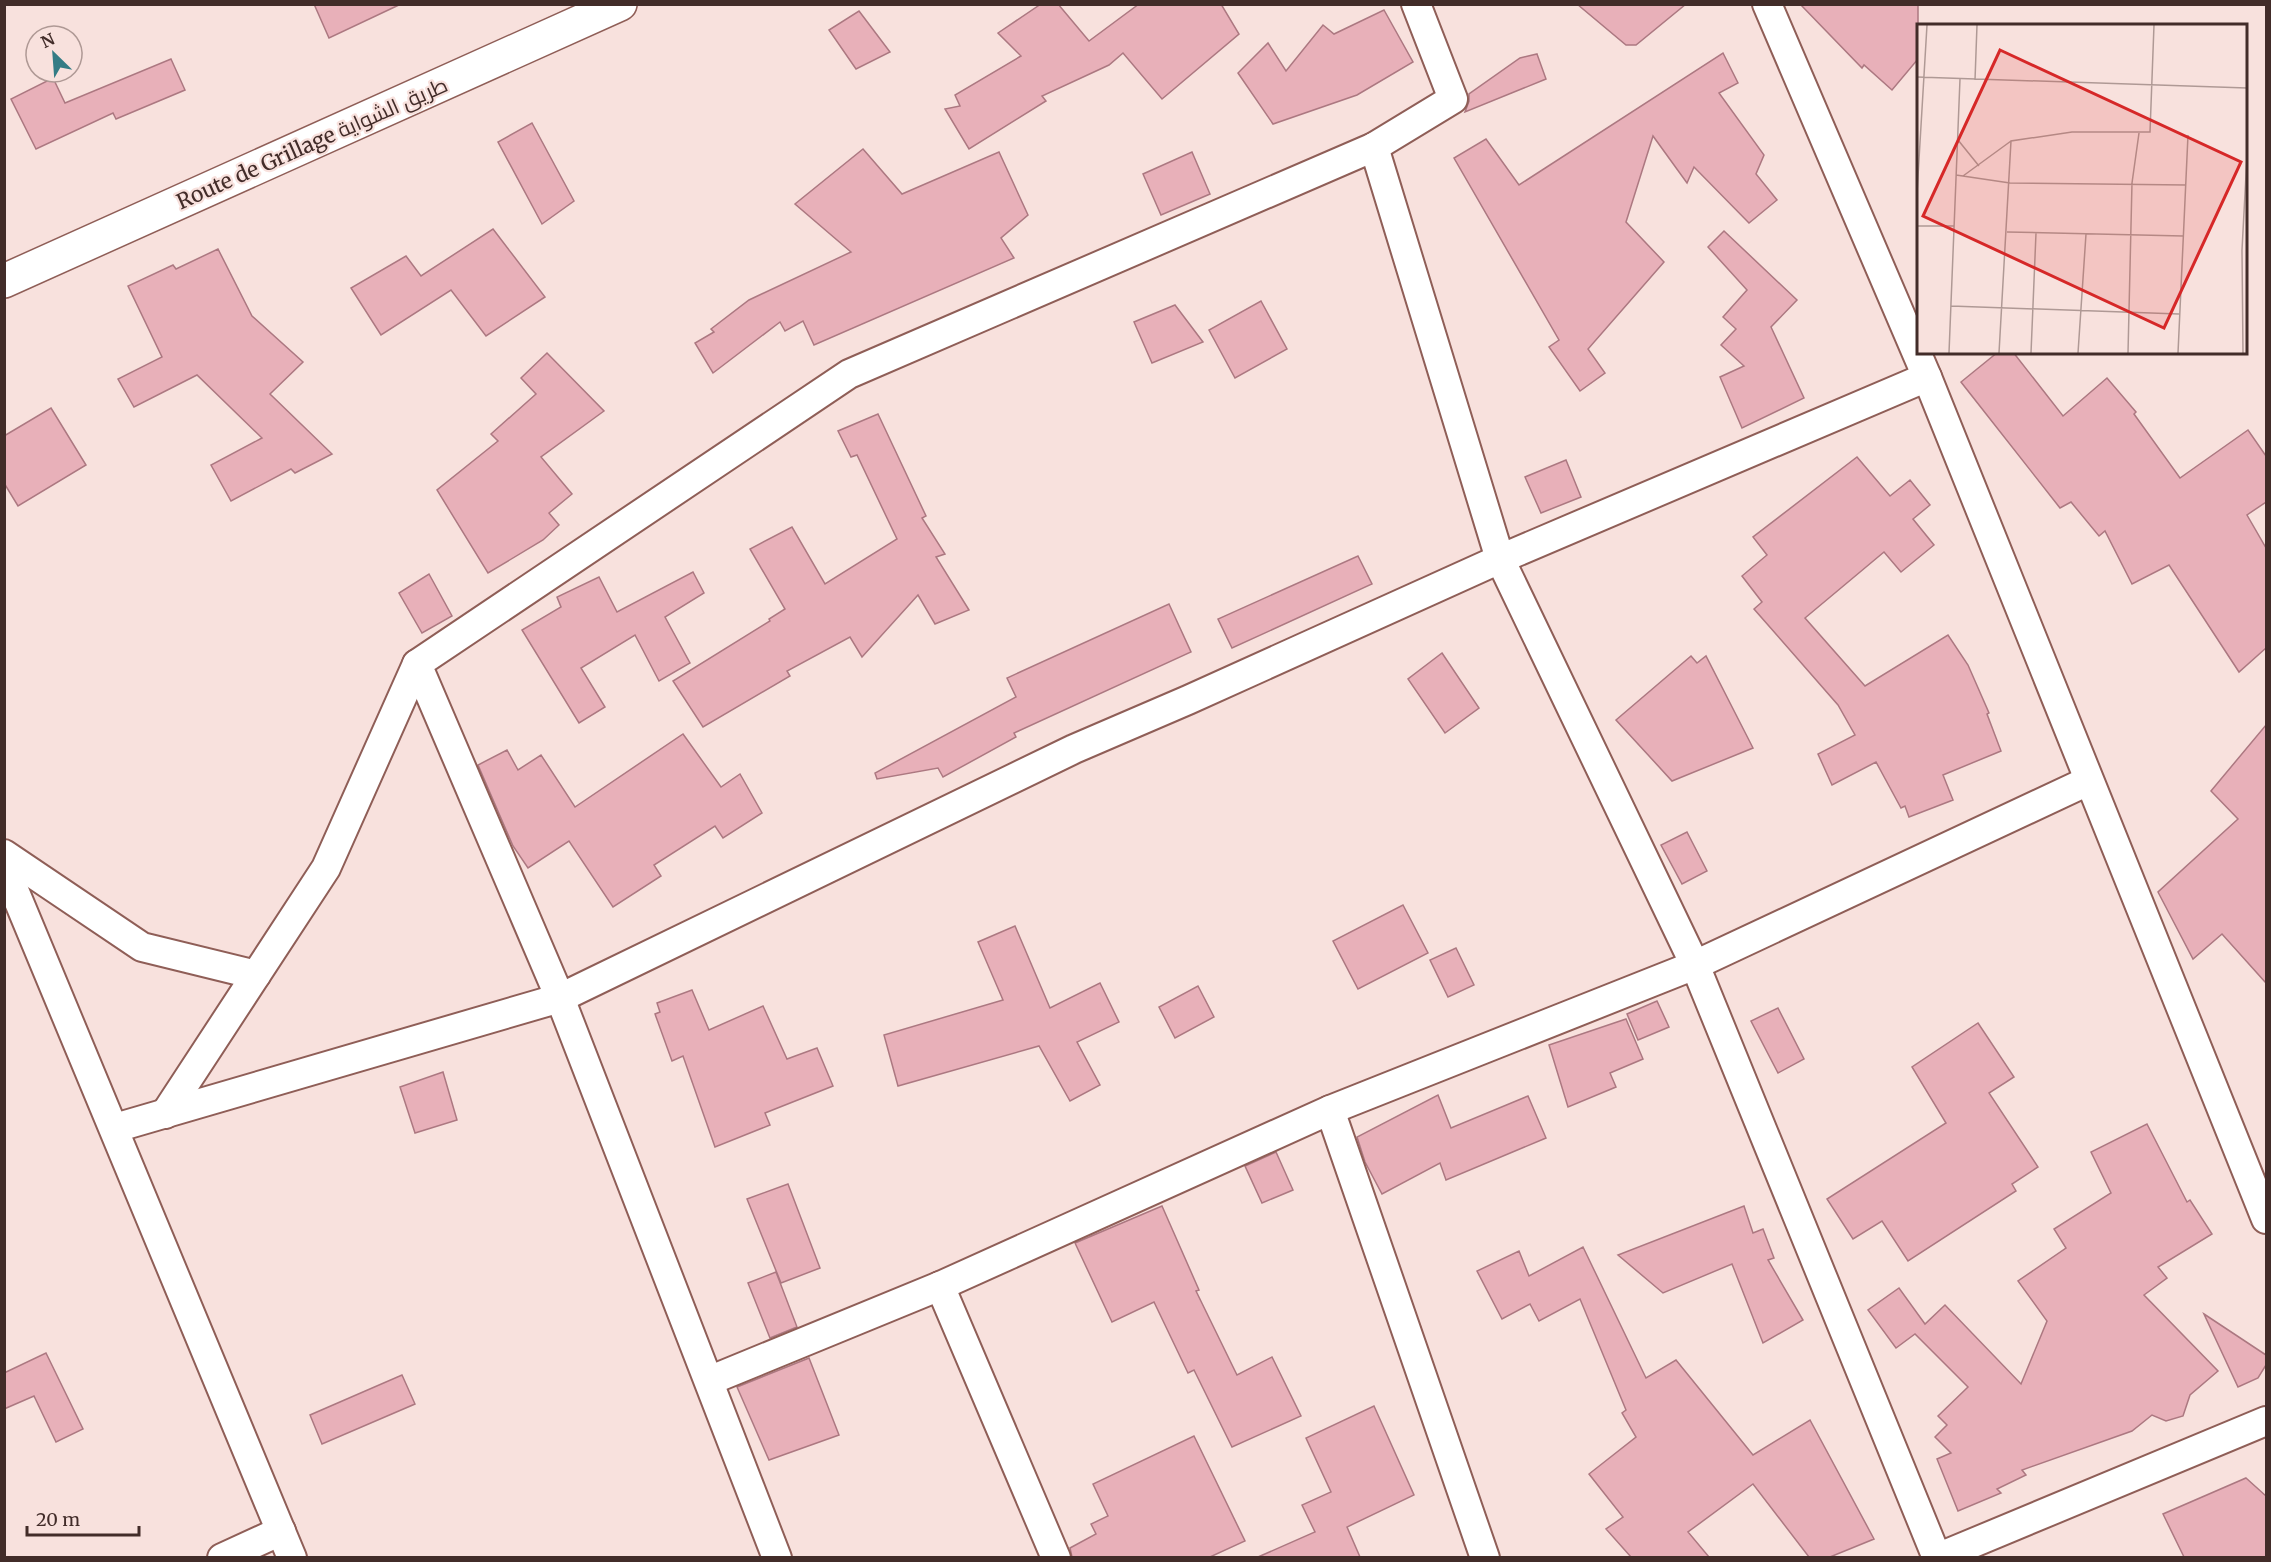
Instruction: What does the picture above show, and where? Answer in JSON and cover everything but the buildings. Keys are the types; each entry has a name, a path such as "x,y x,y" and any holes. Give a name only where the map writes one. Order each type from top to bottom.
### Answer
{"street":[{"name":"Route de Grillage طريق الشواية","path":"4,281 620,4"},
{"path":"165,1114 326,868 417,664 849,374 1374,147 1453,99 1416,4"},
{"path":"1767,4 1917,354"},
{"path":"1374,147 1500,559 1695,965 1937,1557 2266,1421"},
{"path":"1917,354 2266,1219"},
{"path":"115,1128 560,998 1074,749 1500,559 1927,377"},
{"path":"417,664 560,998 711,1380 777,1557"},
{"path":"711,1380 939,1286 1330,1110 1695,965 2088,781"},
{"path":"4,854 142,947 256,975"},
{"path":"4,866 292,1557"},
{"path":"1330,1110 1485,1557"},
{"path":"939,1286 1056,1557"},
{"path":"222,1557 281,1531"}]}
